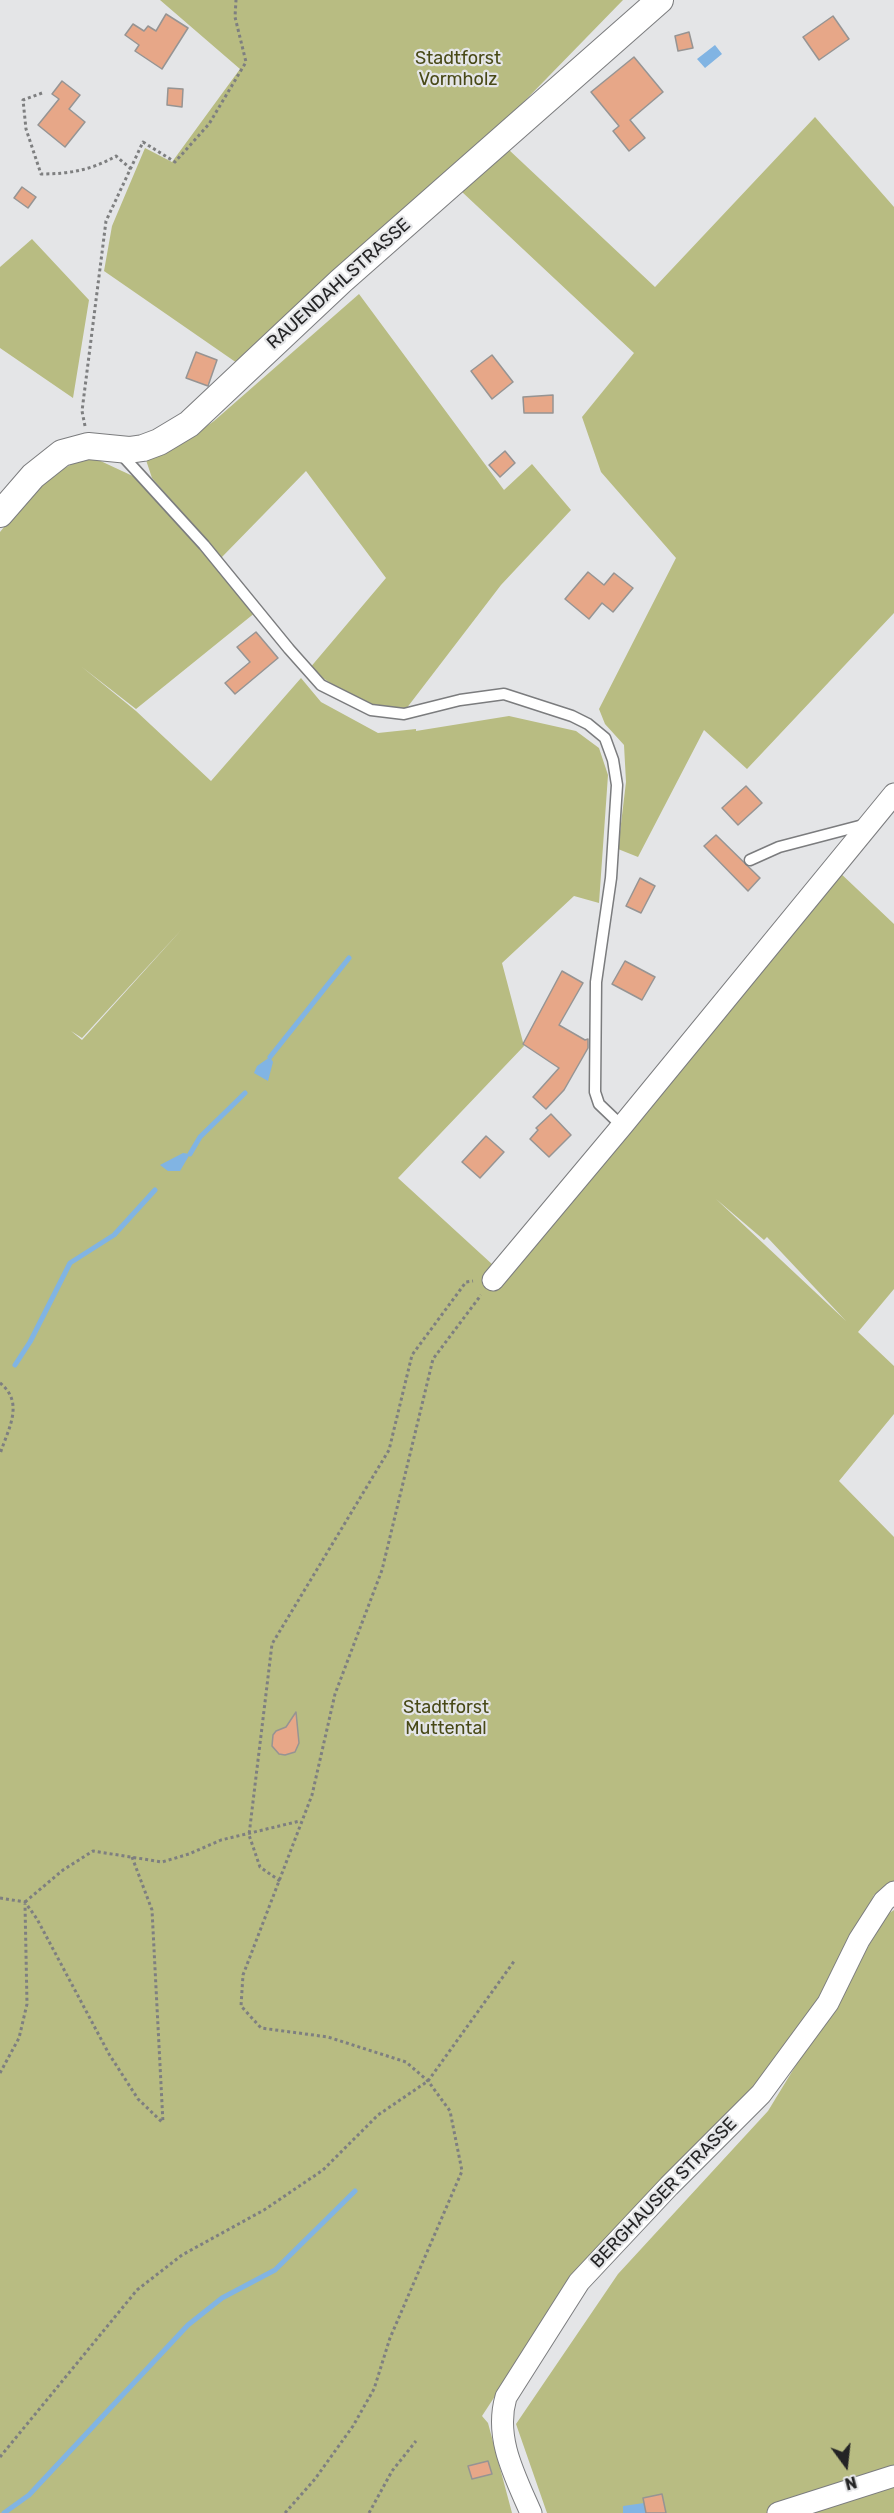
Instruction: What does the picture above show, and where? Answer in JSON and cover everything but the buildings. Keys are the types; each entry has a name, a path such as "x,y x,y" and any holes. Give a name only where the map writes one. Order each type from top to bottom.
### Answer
{"street":[{"name":"RAUENDAHLSTRASSE","path":"0,514 50,460 68,450 88,446 117,449 143,448 174,434 189,424 341,281 660,0"},
{"path":"493,1280 894,794"},
{"name":"BERGHAUSER STRASSE","path":"531,2513 513,2472 503,2437 501,2414 506,2397 579,2282 669,2186 761,2094 828,2003 859,1940 884,1900 894,1892"},
{"path":"778,2513 894,2476"}],"lane":[{"path":"117,449 204,545 321,685 371,710 404,714 460,700 504,694 572,716 588,724 605,738 613,760 617,785 611,878 596,982 595,1092 599,1104 622,1126"},
{"path":"750,860 779,847 869,824"}],"path":[{"path":"88,446 82,411 106,221 143,142 175,162 209,124 246,62 235,17 236,0"},
{"path":"42,93 23,99 27,129 41,174 78,171 102,164 116,156 131,169"},
{"path":"285,2513 315,2479 353,2426 374,2389 390,2338 462,2171 450,2111 428,2081 406,2062 371,2050 328,2037 261,2028 241,2006 243,1975 280,1881 300,1821 312,1795 335,1694 382,1570 433,1359 493,1280"},
{"path":"280,1881 260,1867 249,1835 272,1644 389,1450 412,1355 466,1282 493,1280"},
{"path":"0,1383 10,1391 15,1411 0,1454"},
{"path":"24,1902 63,1870 93,1851 162,1862 189,1854 221,1840 300,1821"},
{"path":"0,1898 24,1902 37,1919 108,2054 138,2099 163,2123 152,1910 132,1857"},
{"path":"0,2073 19,2038 27,2004 24,1902"},
{"path":"0,2457 137,2290 182,2255 264,2210 323,2170 378,2115 428,2081 514,1960"},
{"path":"369,2513 392,2471 416,2441"}],"green space":[{"name":"Stadtforst Vormholz","path":"160,0 623,0 510,116 237,363 104,271 112,226 145,148 172,162 240,69"},
{"path":"815,117 894,207 894,613 747,769 704,730 638,857 618,849 626,782 624,745 605,724 599,709 676,558 601,472 582,417 634,353 461,191 508,149 655,287"},
{"path":"32,239 89,300 73,398 0,348 0,267"},
{"path":"359,294 504,490 532,464 571,510 501,585 406,709 378,714 309,669 386,578 306,471 221,558 152,478 146,460 181,444 214,421"},
{"name":"Stadtforst Muttental","path":"92,457 137,478 256,612 136,709 82,667 136,711 211,781 301,678 321,702 378,733 416,729 416,731 509,716 576,731 599,748 608,775 599,903 574,896 502,963 524,1046 398,1178 505,1276 837,870 894,924 894,1289 858,1332 894,1366 894,1414 839,1481 894,1537 894,1881 874,1895 822,2002 753,2088 572,2278 482,2416 488,2423 512,2513 0,2513 0,532 40,486 77,462","holes":["183,928 82,1040 71,1031 82,1038","716,1199 764,1240 767,1237 846,1321"]},
{"path":"894,1910 894,2513 547,2513 516,2424 618,2274 768,2111 888,1914"}],"water":[{"path":"715,45 722,54 705,68 697,59"},
{"path":"270,1057 273,1062 268,1081 254,1073 257,1066"},
{"path":"183,1153 190,1154 180,1171 168,1171 160,1165"},
{"path":"644,2503 646,2513 623,2513 623,2506"}],"waterway":[{"path":"270,1057 349,958"},
{"path":"190,1154 200,1137 245,1093"},
{"path":"15,1365 30,1342 70,1263 114,1235 155,1190"},
{"path":"4,2513 29,2495 188,2325 222,2298 275,2270 355,2191"}]}
